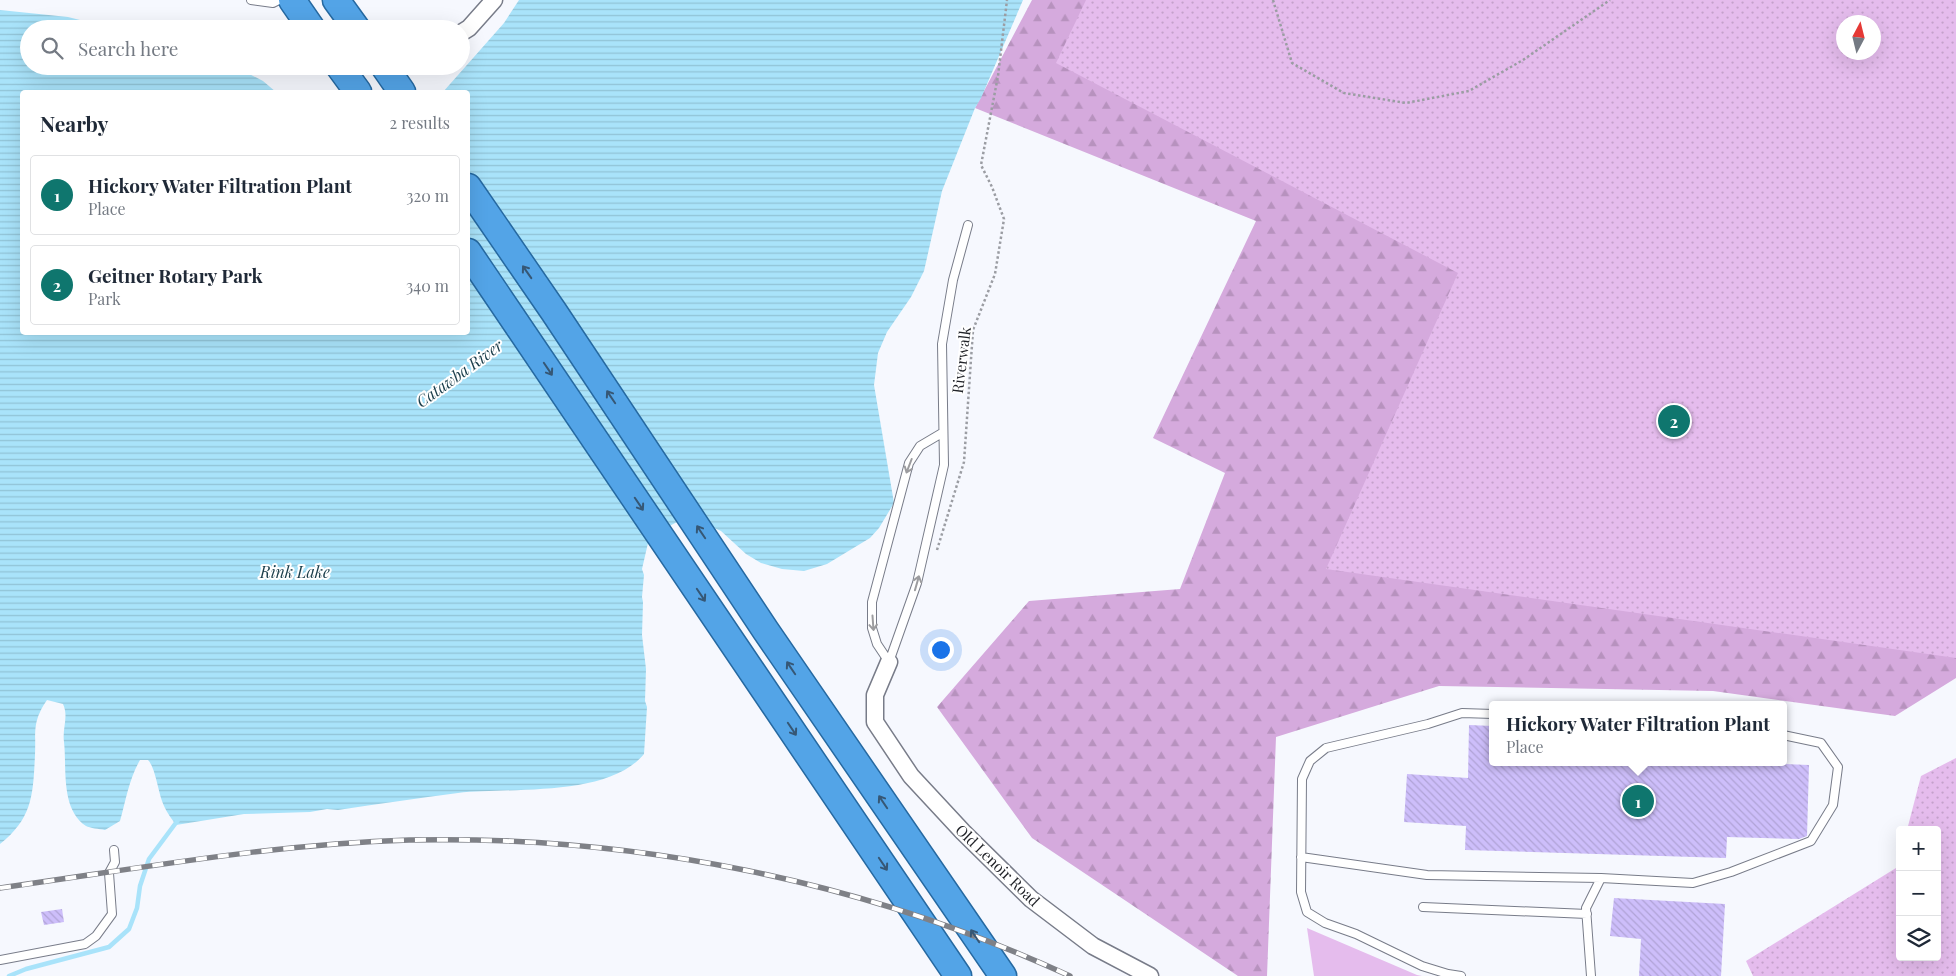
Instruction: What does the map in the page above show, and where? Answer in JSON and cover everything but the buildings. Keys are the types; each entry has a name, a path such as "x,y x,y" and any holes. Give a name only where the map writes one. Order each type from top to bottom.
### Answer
{"highway":[{"path":"292,0 306,20"},
{"path":"336,0 350,20"},
{"path":"470,190 554,312 766,631 1003,976"},
{"path":"470,255 958,976"}],"street":[{"path":"470,27 494,0"},
{"name":"Old Lenoir Road","path":"890,662 875,695 875,722 911,776 963,832 1031,899 1093,946 1150,976"}],"lane":[{"path":"251,0 273,3 279,0"},
{"path":"890,662 920,574 944,465 942,344 953,280 968,226"},
{"path":"890,662 877,644 872,628 872,602 909,463 920,446 942,433"},
{"path":"1461,976 1422,966 1356,934 1325,924 1307,912 1301,892 1302,779 1310,761 1326,748 1428,724 1462,713 1489,714"},
{"path":"1301,857 1427,875 1601,878 1693,883 1731,872 1811,840 1833,805 1838,767 1821,744 1787,736"},
{"path":"0,960 85,944 96,936 112,914 109,873 115,862 114,850"},
{"path":"1591,976 1586,908 1601,878"},
{"path":"1423,907 1587,914"}],"path":[{"name":"Riverwalk","path":"937,551 964,462 973,330 995,274 1004,219 981,165 998,76 1007,0"},
{"path":"1274,0 1292,63 1344,93 1406,103 1469,90 1523,60 1610,0"}],"shaded area":[{"path":"1086,0 1956,0 1956,658 1326,569 1458,273 1056,63"},
{"path":"1956,758 1956,976 1753,976 1746,961 1896,868 1896,961 1941,961 1941,826 1908,826 1921,776"},
{"path":"1307,928 1417,975 1422,976 1314,976"}],"green space":[{"path":"1032,0 1956,0 1956,678 1895,716 1713,691 1439,686 1276,737 1267,976 1238,976 1032,838 937,707 1029,601 1180,589 1225,473 1153,438 1256,221 975,108"}],"water":[{"name":"Rink Lake","path":"519,0 1023,0 975,108 942,191 924,271 911,297 887,332 878,353 874,385 894,503 879,528 870,538 827,564 804,571 782,569 761,563 746,554 721,531 700,522 679,521 656,533 648,543 642,569 644,575 642,635 646,669 645,701 647,707 644,754 628,768 607,778 557,788 458,793 338,810 244,814 176,825 163,804 150,763 148,760 140,760 130,782 120,821 105,830 86,826 78,819 72,809 68,799 65,775 65,709 63,704 47,700 37,721 32,793 29,804 19,825 0,844 0,10 80,20 20,20 20,75 251,75 263,81 274,90 20,90 20,335 470,335 470,90 445,90 458,75 470,75 470,61 504,23"}],"waterway":[{"path":"9,976 26,969 109,947 129,929 137,908 140,886 149,859 178,820"}],"railway":[{"path":"0,888 204,858 358,842 409,840 494,841 579,846 663,856 747,870 830,890 912,914 992,943 1070,976"}],"place":[{"name":"Geitner Rotary Park","path":"1674,421"},
{"name":"Hickory Water Filtration Plant","path":"1638,801"}],"water label":[{"name":"Catawba River","path":"459,373"}]}
